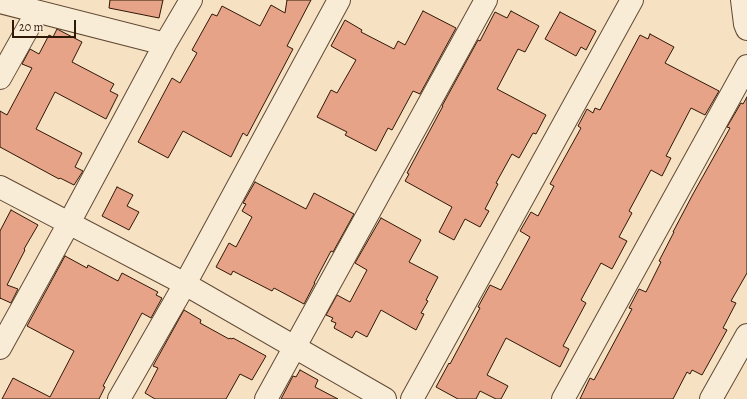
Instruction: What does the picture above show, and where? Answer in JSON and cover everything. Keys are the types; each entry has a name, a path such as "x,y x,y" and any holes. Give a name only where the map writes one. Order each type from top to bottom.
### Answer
{"street":[{"path":"0,348 165,44 191,0"},
{"path":"119,399 184,284 339,0"},
{"path":"266,399 486,0"},
{"path":"412,399 632,0"},
{"path":"742,0 747,29"},
{"path":"0,2 165,44"},
{"path":"0,78 37,12"},
{"path":"563,399 747,66"},
{"path":"0,187 184,284 385,399"},
{"path":"711,399 747,334"}],"building":[{"path":"110,0 163,0 159,18 109,8"},
{"path":"287,0 311,0 287,46 293,49 247,136 243,133 231,157 183,131 168,158 138,142 172,78 180,83 197,53 192,50 212,14 217,16 222,6 260,26 271,5 285,13"},
{"path":"423,11 456,28 420,94 413,91 392,130 388,128 376,151 345,135 347,132 317,117 331,90 337,93 356,60 331,46 345,20 362,30 361,32 394,49 398,41 405,45"},
{"path":"511,11 539,26 525,52 518,49 497,89 546,115 536,134 533,133 519,158 512,154 496,183 498,184 485,209 489,211 480,227 465,219 454,240 439,232 452,207 405,181 409,174 407,173 442,106 495,12 507,18"},
{"path":"560,12 596,31 586,50 581,47 576,56 545,39"},
{"path":"57,29 82,42 72,62 114,84 110,91 118,95 106,119 55,92 36,129 82,153 75,167 83,171 74,185 60,178 59,179 0,147 0,111 7,115 32,68 22,64 30,49 39,54 49,35 53,37"},
{"path":"650,34 674,47 665,63 719,91 705,115 691,108 666,156 671,158 662,176 651,170 629,211 632,213 619,237 627,241 612,269 601,263 581,300 586,303 563,346 569,349 560,367 506,338 487,375 508,386 501,399 496,399 480,391 476,399 458,399 436,387 480,308 478,307 490,285 501,290 530,237 520,231 531,212 538,216 554,186 550,184 581,128 578,126 587,109 593,113 595,108 600,110 640,35 648,39"},
{"path":"747,97 747,273 731,301 736,303 723,328 727,330 702,375 692,370 690,374 687,372 673,399 580,399 590,378 594,380 632,309 629,308 639,289 646,292 661,262 659,261 673,232 730,128 727,127 741,103 743,104"},
{"path":"255,182 306,209 314,193 354,214 333,252 331,251 304,304 274,288 272,291 233,271 231,275 216,267 229,243 236,247 252,217 242,211 246,204 243,203"},
{"path":"117,187 133,195 127,206 139,212 129,230 102,216"},
{"path":"11,210 38,225 24,249 25,250 7,285 18,289 11,303 0,298 0,231"},
{"path":"381,218 421,240 409,262 438,277 426,300 428,301 421,313 424,314 416,330 381,310 367,337 356,331 352,338 334,328 336,323 331,321 333,318 326,315 337,295 350,302 367,270 355,263"},
{"path":"65,256 87,268 88,265 118,281 122,273 158,292 156,295 162,298 151,318 142,313 103,386 105,387 99,399 2,399 13,378 50,397 74,351 27,326"},
{"path":"184,310 201,320 200,323 229,339 233,338 266,356 252,380 240,374 226,399 155,399 145,393 158,368 153,366"},
{"path":"300,370 318,380 315,387 338,399 281,399 293,376 296,377"}]}
